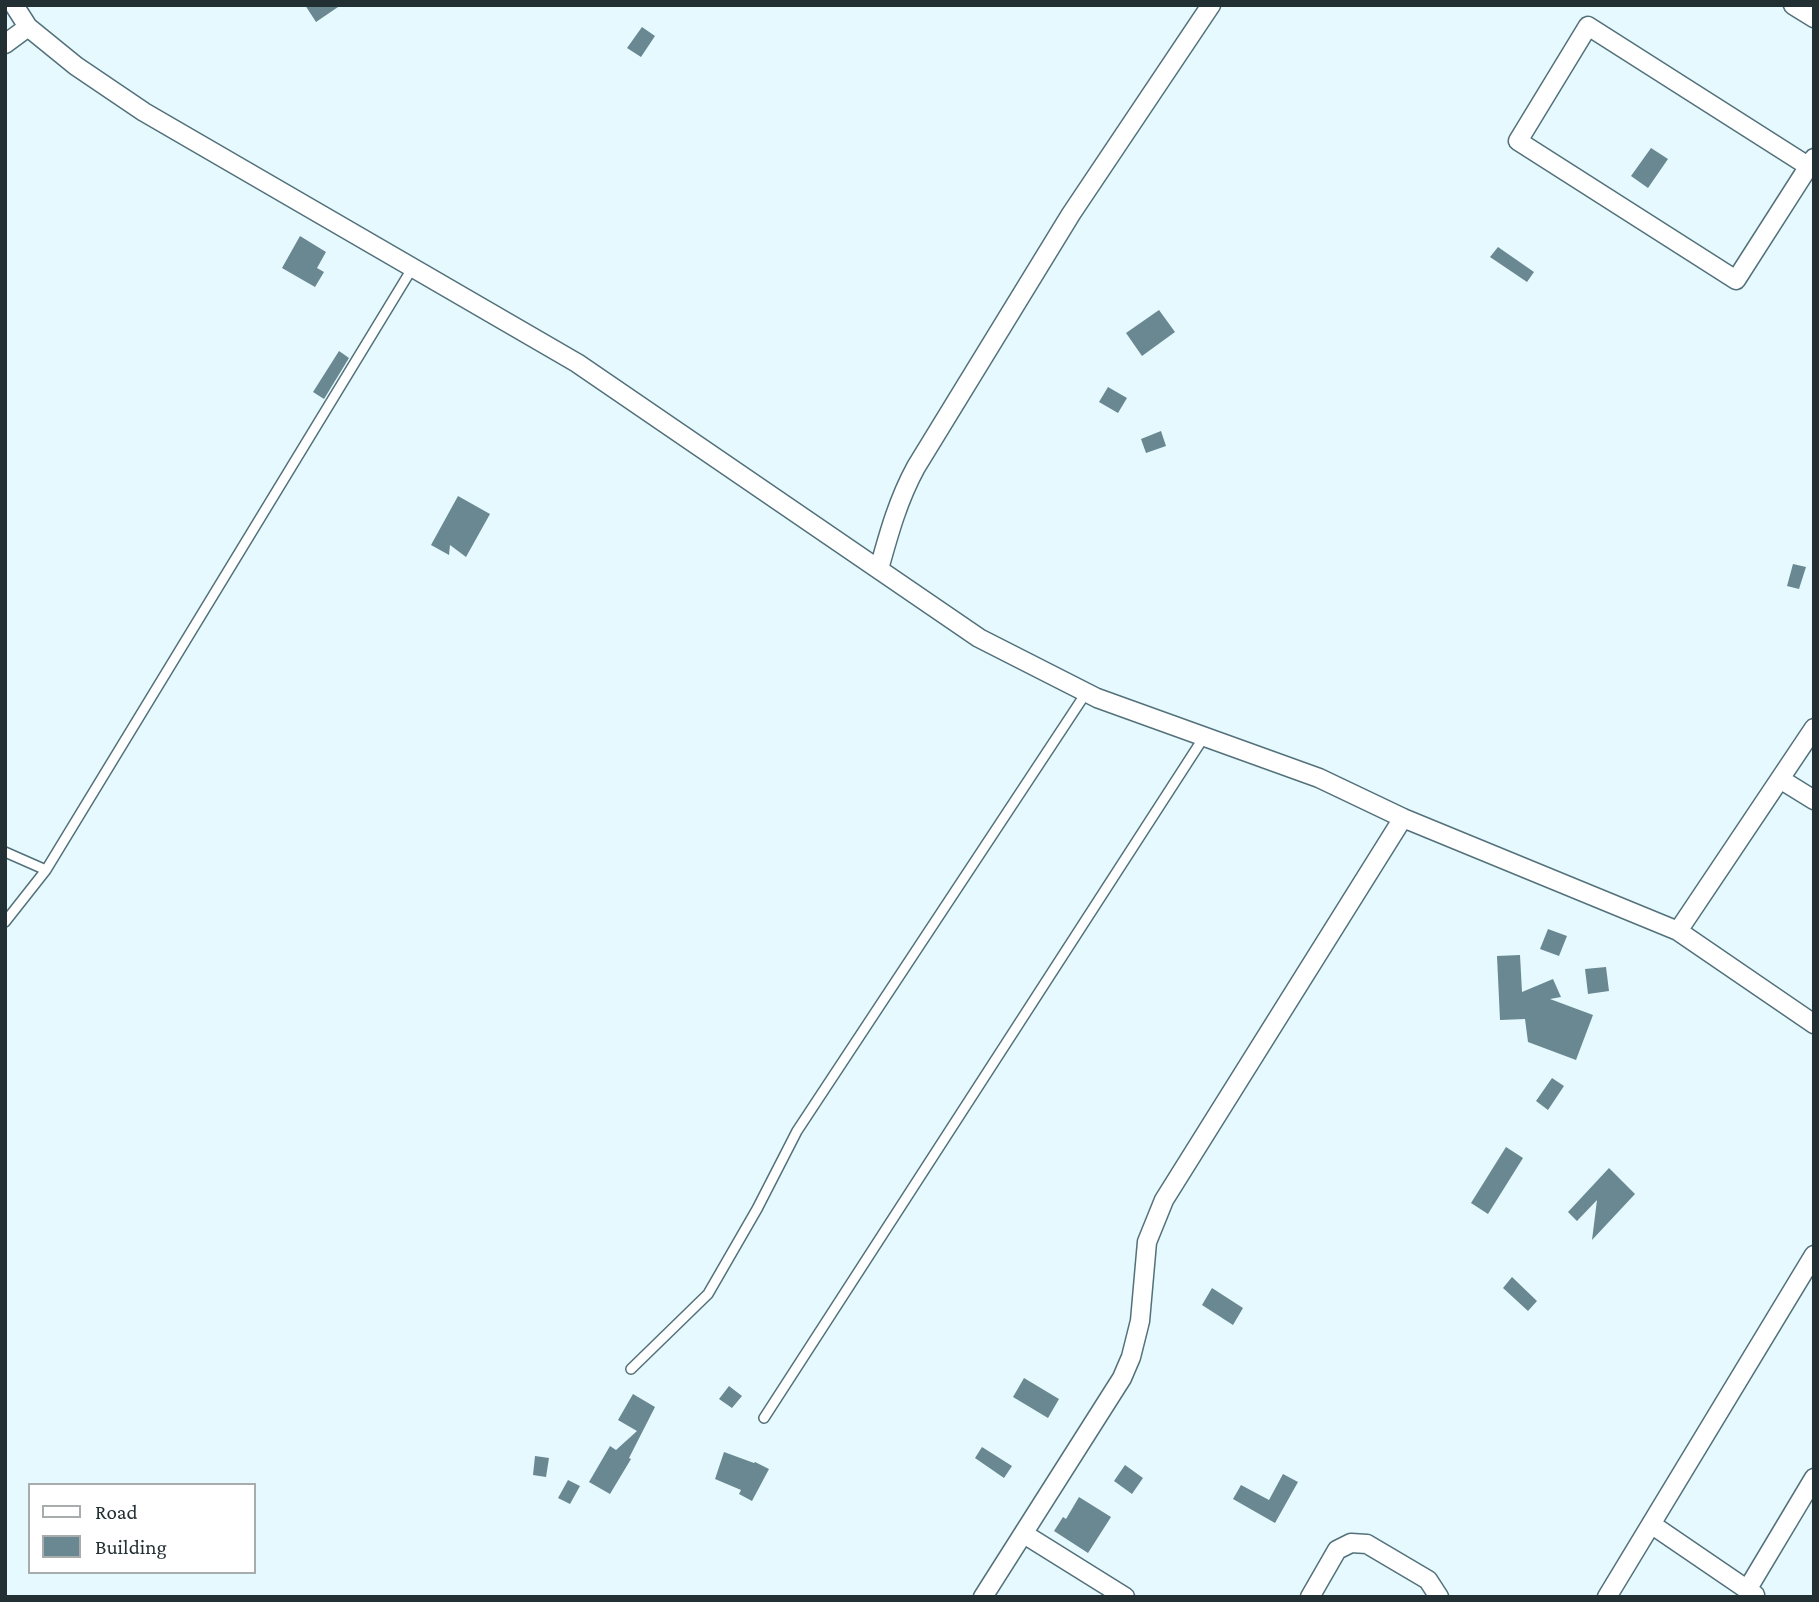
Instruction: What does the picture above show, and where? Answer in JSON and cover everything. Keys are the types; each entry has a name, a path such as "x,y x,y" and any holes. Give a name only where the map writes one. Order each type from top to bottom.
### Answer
{"street":[{"path":"14,5 28,27 76,66 144,112 577,363 979,638 1086,693 1319,778 1403,818 1678,931 1814,1024"},
{"path":"879,569 892,519 916,467 1071,214 1211,5"},
{"path":"1793,5 1814,18"},
{"path":"1588,26 1811,162 1737,280 1518,141 1588,26"},
{"path":"5,44 28,27"},
{"path":"1678,931 1814,728"},
{"path":"1780,779 1814,800"},
{"path":"983,1597 1122,1378 1131,1357 1140,1321 1147,1242 1164,1200 1403,818"},
{"path":"1607,1597 1814,1255"},
{"path":"1651,1524 1752,1593 1814,1478"},
{"path":"1024,1534 1125,1597"},
{"path":"1310,1597 1337,1550 1351,1543 1367,1544 1428,1580 1439,1597"}],"lane":[{"path":"5,922 46,870 413,267"},
{"path":"631,1369 708,1294 757,1209 797,1131 1086,693"},
{"path":"764,1418 1204,737"},
{"path":"5,852 46,870"}],"building":[{"path":"305,5 341,5 316,22"},
{"path":"642,27 655,36 641,57 627,48"},
{"path":"1651,148 1668,159 1648,188 1631,176"},
{"path":"300,236 326,252 317,268 324,272 315,287 282,268"},
{"path":"1498,247 1534,272 1527,282 1490,257"},
{"path":"1159,310 1175,332 1142,356 1126,333"},
{"path":"339,351 349,358 324,399 313,392"},
{"path":"1108,387 1127,398 1118,413 1099,402"},
{"path":"1161,431 1166,446 1146,453 1141,439"},
{"path":"458,496 490,514 466,557 450,545 449,555 431,545"},
{"path":"1793,564 1806,567 1799,589 1787,586"},
{"path":"1548,929 1567,936 1559,956 1540,949"},
{"path":"1520,955 1522,992 1553,979 1561,997 1550,999 1593,1015 1576,1060 1528,1042 1525,1019 1500,1020 1497,956"},
{"path":"1606,967 1609,991 1588,994 1585,969"},
{"path":"1552,1078 1564,1086 1548,1110 1536,1101"},
{"path":"1506,1147 1523,1158 1488,1214 1471,1203"},
{"path":"1609,1168 1635,1194 1592,1240 1597,1200 1577,1221 1568,1212"},
{"path":"1512,1277 1537,1301 1528,1311 1503,1288"},
{"path":"1212,1288 1243,1308 1233,1325 1202,1305"},
{"path":"1024,1378 1059,1399 1048,1418 1013,1397"},
{"path":"729,1386 742,1396 732,1408 719,1399"},
{"path":"633,1394 655,1407 629,1458 631,1459 610,1494 589,1482 610,1446 616,1450 637,1431 618,1420"},
{"path":"982,1447 1012,1466 1004,1478 975,1458"},
{"path":"724,1452 769,1469 752,1501 739,1494 741,1490 715,1479"},
{"path":"535,1456 549,1458 546,1477 533,1475"},
{"path":"1125,1465 1143,1478 1132,1494 1114,1481"},
{"path":"1283,1474 1298,1482 1275,1523 1233,1499 1241,1485 1269,1500"},
{"path":"568,1480 580,1486 570,1504 558,1498"},
{"path":"1079,1497 1111,1517 1088,1553 1054,1531 1063,1517 1066,1519"}]}
